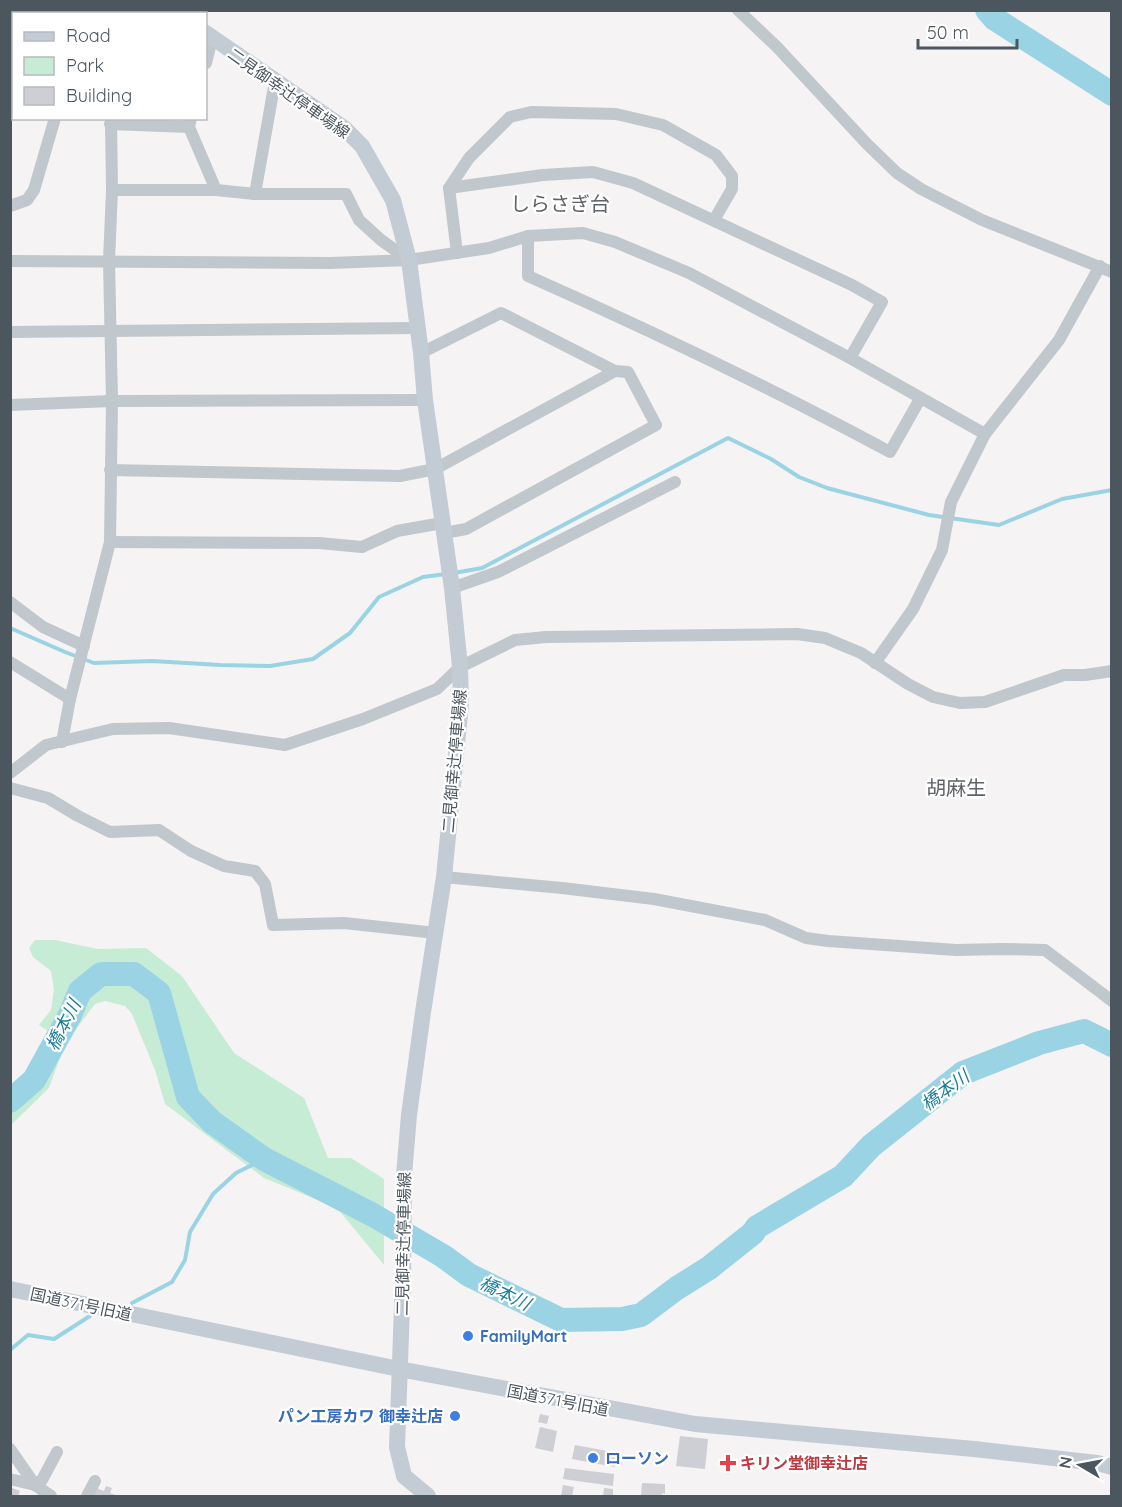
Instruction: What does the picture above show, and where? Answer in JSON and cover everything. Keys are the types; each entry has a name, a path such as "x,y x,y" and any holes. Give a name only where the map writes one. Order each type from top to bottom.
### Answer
{"main road":[{"name":"二見御幸辻停車場線","path":"209,36 344,128 363,146 393,200 409,260 425,400 452,587 460,667 460,715 444,877 409,1115 404,1175 397,1447 404,1476 428,1497"},
{"name":"国道371号旧道","path":"10,1289 399,1370 695,1424 974,1449 1097,1463 1112,1467"}],"street":[{"path":"738,10 777,47 897,173 921,189 937,195 982,220 1106,269 1059,340 985,434 951,502 942,550 913,609 875,663"},
{"path":"207,54 209,36"},
{"path":"255,194 275,81"},
{"path":"457,253 449,188 469,158 510,117 531,112 616,114 663,125 716,155 732,176 732,189 714,220"},
{"path":"10,206 27,200 34,190 54,120"},
{"path":"62,742 71,694 110,543 112,401 109,261 112,190 110,121 190,123 216,190"},
{"path":"449,188 543,175 593,172 633,183 852,285 882,302 850,358"},
{"path":"112,190 346,194 359,220 381,240 409,260"},
{"path":"10,261 331,263 409,260 489,248 528,236 583,233 615,242 689,273 850,358 985,434"},
{"path":"528,236 528,276 649,330 818,413 890,452 920,399"},
{"path":"110,543 319,543 362,548 397,531 466,529 656,425 628,372 615,371 501,313 421,353"},
{"path":"10,332 416,328"},
{"path":"110,470 400,476 435,470 615,371"},
{"path":"10,405 112,401 425,400"},
{"path":"452,587 498,572 675,482"},
{"path":"10,603 43,627 84,649"},
{"path":"10,773 46,745 113,729 169,728 285,745 363,719 437,689 460,667 515,640 579,636 797,634 825,638 861,653 933,697 960,703 985,702 1064,675 1112,671"},
{"path":"10,662 71,694"},
{"path":"10,788 48,798 110,832 159,830 191,851 224,866 255,871 265,884 273,925 344,923 436,933"},
{"path":"444,877 654,898 765,920 806,938 828,941 956,950 1045,950 1112,1001"},
{"path":"10,1449 35,1485 51,1497"},
{"path":"10,1479 35,1485 42,1480 57,1452"},
{"path":"87,1497 95,1480"}],"green space":[{"path":"35,940 55,940 98,949 146,948 182,976 234,1053 304,1098 328,1158 351,1158 384,1179 384,1265 337,1208 264,1178 165,1104 155,1070 132,1014 125,1006 105,1001 95,1004 65,1044 49,1088 11,1125 11,1112 25,1099 62,1040 39,1025 51,1010 54,990 51,971 33,957 29,948"}],"building":[{"path":"540,1414 549,1416 547,1424 538,1422"},
{"path":"540,1427 557,1431 553,1452 535,1448"},
{"path":"680,1436 708,1439 705,1469 676,1466"},
{"path":"575,1445 618,1453 617,1461 622,1462 622,1465 615,1464 615,1467 572,1459"},
{"path":"565,1468 614,1474 613,1486 563,1479"},
{"path":"642,1483 665,1484 665,1494 641,1496"},
{"path":"563,1485 574,1487 572,1496 561,1496"},
{"path":"106,1486 112,1488 110,1493 118,1496 92,1496 96,1488 104,1491"},
{"path":"10,1487 20,1491 18,1496 10,1496"},
{"path":"604,1488 613,1489 613,1496 603,1496"}],"waterway":[{"path":"987,10 995,19 1112,94"},
{"path":"454,573 482,568 728,438 771,459 799,477 827,488 929,515 999,525 1062,499 1112,490"},
{"path":"10,628 94,663 152,661 270,666 313,659 350,633 379,597 423,577 446,574"},
{"name":"橋本川","path":"10,1101 34,1080 70,1015 80,991 101,974 134,974 159,993 188,1097 212,1122 264,1159 373,1215 443,1256 469,1275 561,1320 622,1319 641,1315 709,1268 753,1233 757,1227 843,1176 871,1146 963,1073 1039,1043 1084,1031 1112,1045"},
{"path":"132,1303 172,1282 185,1260 190,1232 213,1194 236,1173 264,1159"},
{"path":"10,1350 28,1335 54,1339 90,1316"}],"place":[{"name":"FamilyMart","path":"468,1336"},
{"name":"パン工房カワ 御幸辻店","path":"455,1416"},
{"name":"ローソン","path":"593,1458"},
{"name":"キリン堂御幸辻店","path":"728,1463"}],"district":[{"name":"しらさぎ台","path":"560,203"},
{"name":"胡麻生","path":"956,787"}]}
